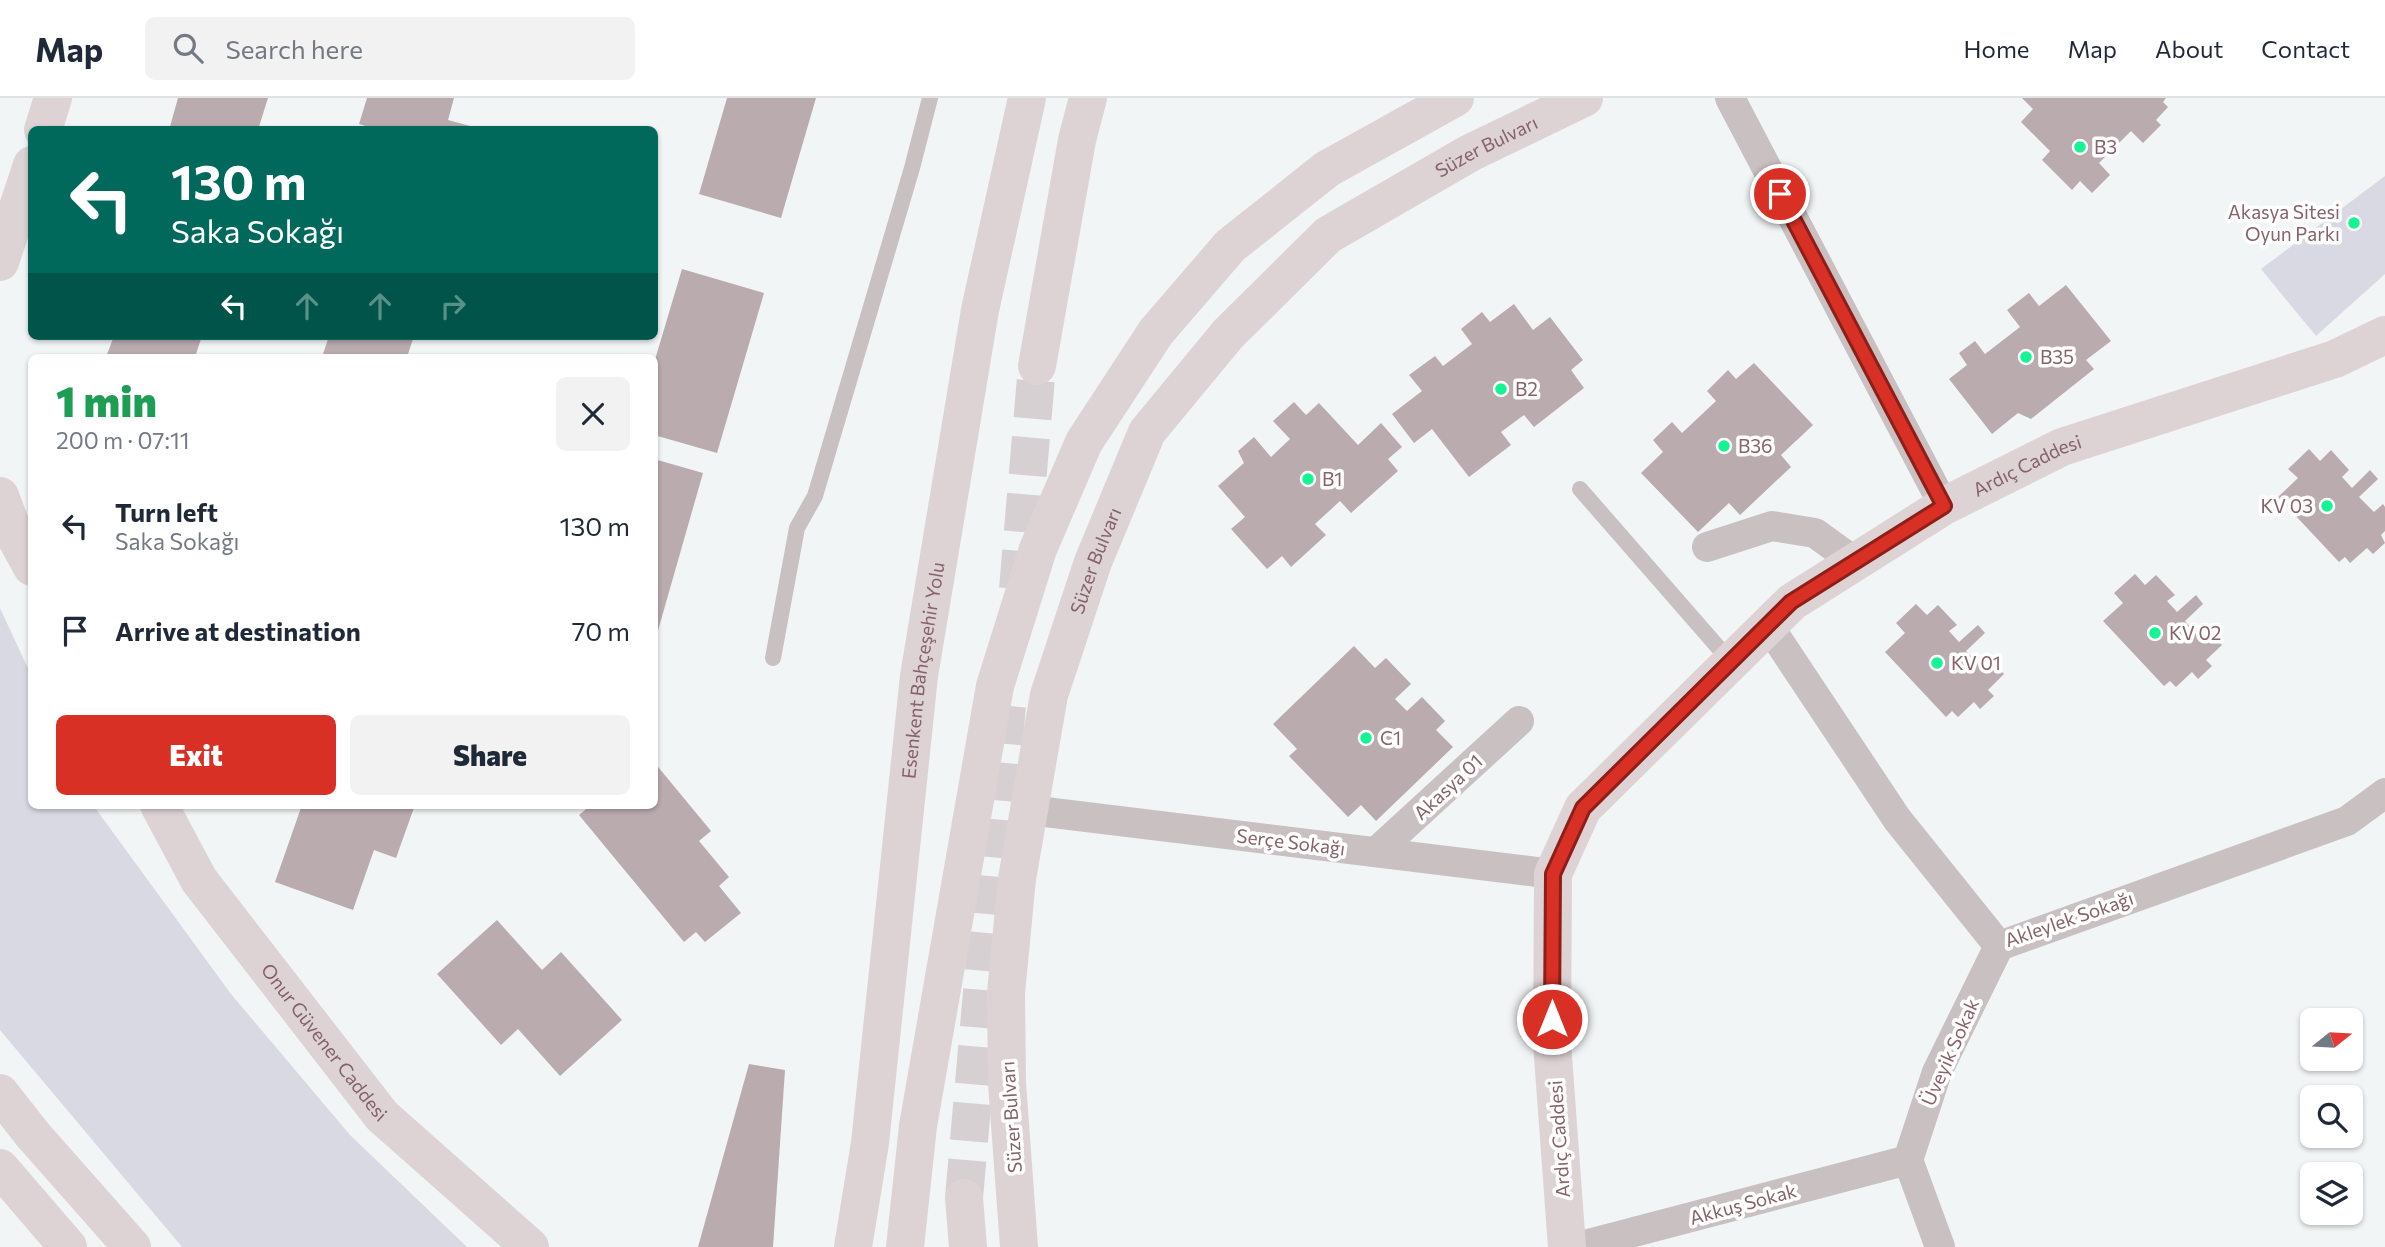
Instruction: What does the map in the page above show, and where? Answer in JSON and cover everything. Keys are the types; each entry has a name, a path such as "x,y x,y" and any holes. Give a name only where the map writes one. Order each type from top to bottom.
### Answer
{"main road":[{"path":"44,126 53,98"},
{"name":"Esenkent Bahçeşehir Yolu","path":"853,1247 872,1130 919,676 980,310 1027,98"},
{"path":"1037,366 1077,140 1088,98"},
{"path":"905,1247 918,1126 995,686 1038,549 1084,442 1156,332 1230,246 1327,169 1455,98"},
{"name":"Süzer Bulvarı","path":"1019,1247 1007,1083 1006,993 1017,879 1049,695 1093,562 1147,432 1228,334 1328,235 1470,153 1584,98"},
{"path":"0,262 28,177"},
{"name":"Ardıç Caddesi","path":"1567,1247 1552,1043 1553,874 1583,808 1791,602 1944,506 2063,447 2335,359 2385,335"},
{"path":"0,496 15,536 28,560"},
{"name":"Onur Güvener Caddesi","path":"161,809 199,880 382,1116 530,1247"},
{"path":"0,1093 33,1135 132,1247"},
{"path":"0,1168 68,1247"},
{"path":"964,1198 968,1247"}],"street":[{"path":"1730,98 1944,506"},
{"path":"1707,547 1772,526 1815,533 1855,562"},
{"name":"Akleylek Sokağı","path":"1768,625 1897,819 1999,946 2347,821 2385,793"},
{"name":"Akasya 01","path":"1376,852 1519,721"},
{"name":"Serçe Sokağı","path":"1029,810 1553,874"},
{"name":"Üveyik Sokak","path":"1908,1160 1937,1072 1999,946"},
{"path":"1908,1160 1940,1247"},
{"name":"Akkuş Sokak","path":"1577,1247 1908,1160"}],"lane":[{"path":"773,658 797,528 814,496 912,168 930,98"},
{"path":"1580,489 1731,662"}],"shaded area":[{"name":"Akasya Sitesi Oyun Parkı","path":"2385,176 2385,274 2316,336 2261,269"},
{"path":"0,608 28,669 28,809 96,809 231,994 350,1135 467,1247 182,1247 0,1030"}],"building":[{"path":"178,98 268,98 259,126 170,126"},
{"path":"367,98 454,98 448,120 470,126 366,126 359,124"},
{"path":"727,98 816,98 781,218 699,194"},
{"name":"B3","path":"2022,98 2166,98 2163,102 2168,107 2156,120 2161,125 2143,143 2131,131 2099,163 2110,175 2092,193 2080,181 2072,190 2042,160 2050,151 2021,122 2033,109"},
{"path":"682,269 764,293 717,453 658,436 657,354"},
{"name":"B35","path":"2066,285 2111,341 2086,360 2094,369 2031,419 2018,413 1992,434 1949,379 1967,365 1959,353 1975,341 1985,354 2020,327 2007,310 2029,293 2039,306"},
{"name":"B2","path":"1514,304 1533,330 1550,317 1583,360 1571,370 1584,388 1534,427 1524,415 1501,432 1511,445 1469,477 1432,429 1414,443 1392,414 1422,391 1409,375 1435,356 1443,366 1472,344 1461,329 1482,312 1490,322"},
{"path":"112,340 201,340 196,354 107,354"},
{"path":"328,340 413,340 408,354 323,354"},
{"name":"B36","path":"1754,363 1813,425 1781,455 1791,467 1740,515 1729,503 1698,532 1641,473 1663,452 1653,440 1672,422 1682,433 1716,401 1707,391 1728,370 1736,379"},
{"name":"B1","path":"1294,402 1306,415 1319,403 1358,445 1381,423 1402,447 1388,459 1398,471 1351,513 1340,501 1315,524 1326,535 1291,567 1282,556 1267,569 1231,529 1245,517 1218,486 1244,463 1238,451 1254,437 1271,457 1290,439 1273,421"},
{"name":"KV 03","path":"2309,449 2320,461 2331,450 2349,470 2342,477 2352,488 2370,470 2378,479 2359,497 2374,512 2383,504 2385,507 2385,531 2381,535 2385,543 2373,554 2367,548 2350,563 2345,557 2339,562 2278,497 2298,478 2288,469"},
{"path":"658,460 703,473 658,630"},
{"name":"KV 02","path":"2135,574 2145,585 2156,575 2175,595 2167,601 2177,612 2196,595 2203,604 2185,621 2199,637 2208,629 2222,645 2206,660 2212,666 2198,679 2192,672 2176,687 2170,681 2164,686 2103,621 2123,603 2114,593"},
{"name":"KV 01","path":"1916,604 1927,615 1938,605 1957,625 1949,631 1959,642 1978,625 1985,633 1966,651 1981,667 1990,659 2004,674 1988,690 1994,696 1980,709 1974,702 1958,717 1952,711 1946,717 1885,652 1905,633 1896,623"},
{"name":"C1","path":"1354,646 1375,668 1386,658 1411,684 1395,699 1407,711 1422,697 1445,721 1436,730 1453,747 1376,821 1361,805 1348,817 1289,756 1297,749 1273,724"},
{"path":"658,767 711,831 699,841 729,877 719,886 741,913 705,942 696,932 684,942 579,815 586,809 658,809"},
{"path":"301,809 414,809 396,858 374,850 353,910 275,882"},
{"path":"497,920 542,970 561,952 622,1020 560,1076 518,1029 501,1045 437,974"},
{"path":"749,1064 785,1070 773,1247 698,1247"}],"tunnel":[{"path":"1018,589 1037,366"},
{"path":"964,1198 1008,694"}],"place":[{"name":"B3","path":"2080,147"},
{"name":"Akasya Sitesi Oyun Parkı","path":"2354,223"},
{"name":"B35","path":"2026,357"},
{"name":"B2","path":"1501,389"},
{"name":"B36","path":"1724,446"},
{"name":"B1","path":"1308,479"},
{"name":"KV 03","path":"2327,506"},
{"name":"KV 02","path":"2155,633"},
{"name":"KV 01","path":"1937,663"},
{"name":"C1","path":"1366,738"}],"route":[{"path":"1552,1019 1553,874 1583,808 1791,602 1944,506 1780,194"}]}
